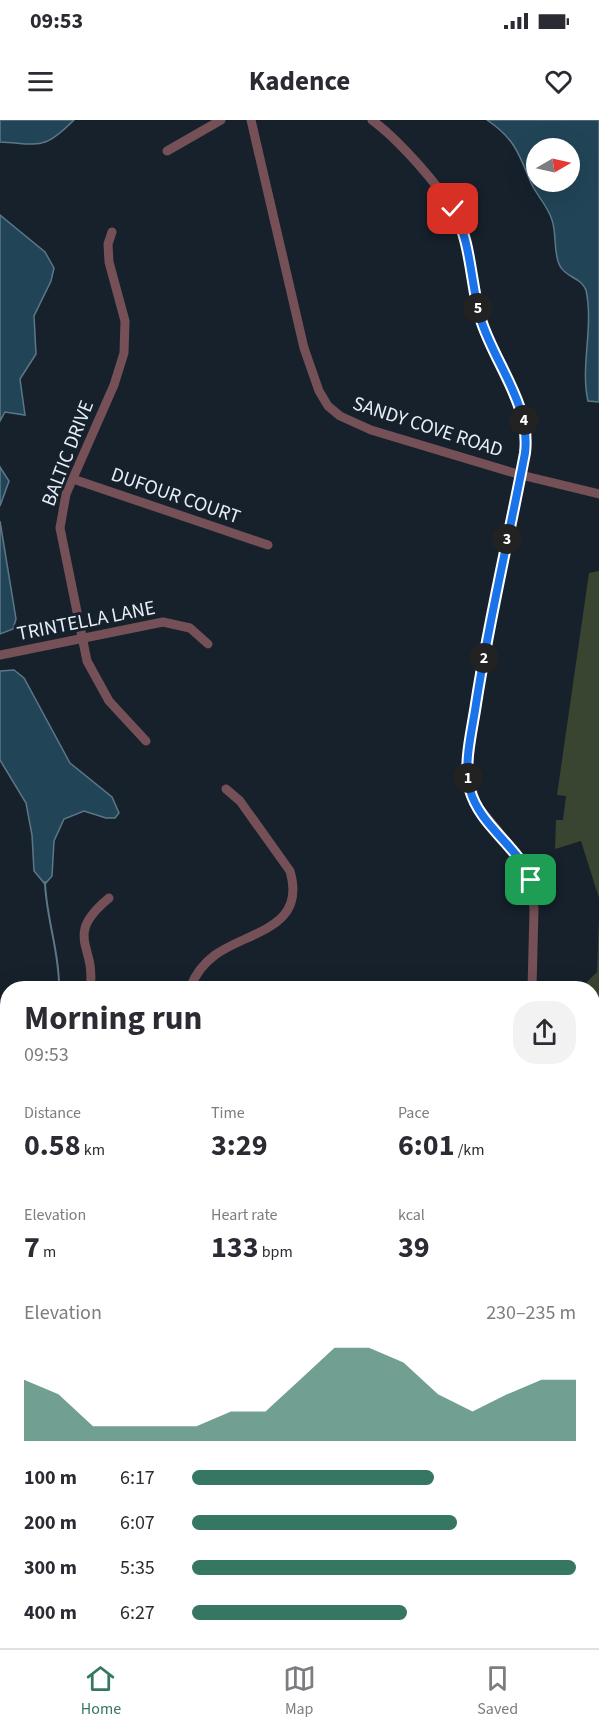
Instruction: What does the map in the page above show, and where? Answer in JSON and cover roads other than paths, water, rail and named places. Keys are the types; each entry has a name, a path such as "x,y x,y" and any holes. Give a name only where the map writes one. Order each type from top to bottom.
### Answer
{"street":[{"path":"167,151 221,120"},
{"name":"SANDY COVE ROAD","path":"251,120 304,348 319,391 328,406 345,419 371,430 521,475 599,494"},
{"path":"372,120 392,137 430,180 453,209 462,225 482,322 524,422 526,443 521,475 488,632 467,771 476,804 520,858 531,880 534,909 532,981"},
{"name":"BALTIC DRIVE","path":"112,232 108,244 109,262 124,321 124,353 114,385 62,507 60,528 87,662 102,690 146,741"},
{"name":"DUFOUR COURT","path":"73,479 268,545"},
{"name":"TRINTELLA LANE","path":"0,655 163,622 190,628 208,644"},
{"path":"194,981 206,962 227,947 279,921 291,900 293,881 290,871 240,801 226,789"},
{"path":"89,981 84,927 94,910 109,898"}],"waterway":[{"path":"45,882 59,981"}]}
